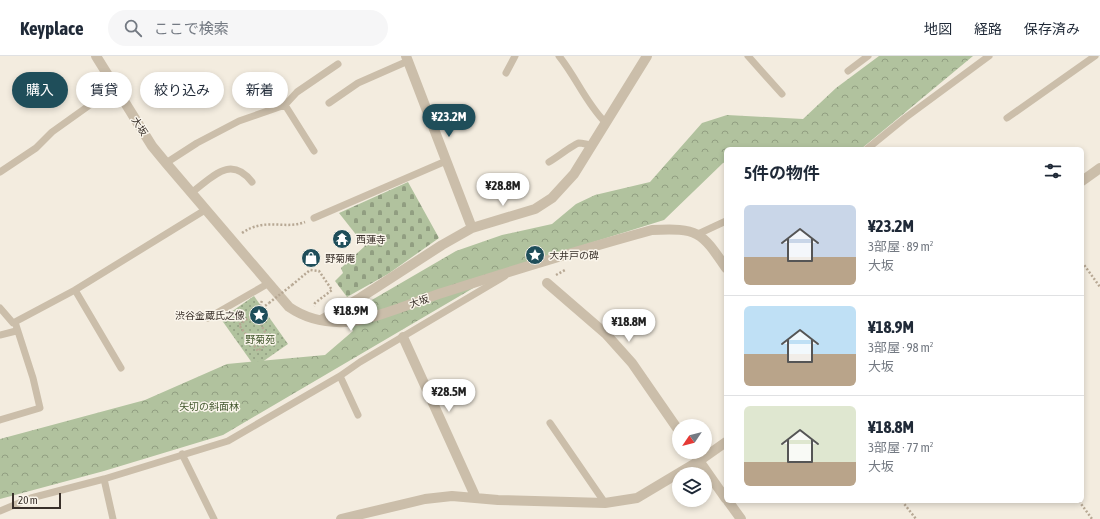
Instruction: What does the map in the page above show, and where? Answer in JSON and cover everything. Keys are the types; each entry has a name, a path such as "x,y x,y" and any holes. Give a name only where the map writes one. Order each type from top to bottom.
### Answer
{"street":[{"name":"大坂","path":"96,56 106,72"},
{"path":"316,319 360,298 442,245 472,228 542,206 552,198 574,174 647,56"},
{"path":"407,59 472,228"},
{"name":"大坂","path":"129,108 166,163 288,307 299,314 316,319 345,322 368,318 511,272 652,230 681,229 698,234"},
{"path":"1084,180 1100,168"},
{"path":"698,234 707,241 724,265"},
{"path":"548,283 606,334 632,363 672,422"},
{"path":"403,337 476,498"},
{"path":"341,519 425,499 452,496 605,503 637,498 699,461 724,443"},
{"path":"699,461 724,495"},
{"path":"729,503 740,519"}],"lane":[{"path":"506,73 515,56"},
{"path":"559,56 594,111 605,122"},
{"path":"748,56 782,94"},
{"path":"848,71 868,56"},
{"path":"870,147 905,118 989,56"},
{"path":"1007,118 1095,56"},
{"path":"329,103 358,83 407,59"},
{"path":"288,102 297,92 338,64"},
{"path":"0,172 36,148 52,132 86,108"},
{"path":"166,163 196,143 239,122 277,108"},
{"path":"287,108 314,151"},
{"path":"549,162 579,143 592,145"},
{"path":"314,218 446,162"},
{"path":"191,193 224,169 233,168 244,172 252,182"},
{"path":"15,322 75,290 205,210"},
{"path":"698,234 724,222"},
{"path":"0,511 31,498 104,479 228,441 340,376 511,272"},
{"path":"208,318 269,284"},
{"path":"75,290 121,368"},
{"path":"0,308 13,323 15,322"},
{"path":"0,420 40,408 33,378 16,331 15,322"},
{"path":"0,335 16,331"},
{"path":"340,376 358,415"},
{"path":"550,423 605,503"},
{"path":"182,454 214,519"},
{"path":"104,479 113,519"}],"path":[{"path":"250,227 276,223 298,225 314,218"},
{"path":"1084,265 1100,287"},
{"path":"260,305 262,308 260,323 270,341 258,351 239,325 262,308 269,303 310,270 319,271 332,290 315,302 316,319"},
{"path":"904,503 916,519"},
{"path":"1080,503 1092,519"}],"green space":[{"name":"矢切の斜面林","path":"879,56 973,56 863,147 724,147 724,163 664,220 504,270 223,435 104,471 0,499 0,439 145,400 227,364 325,355 353,331 346,315 456,251 502,235 552,224 576,204 595,195 650,182 702,123 727,115 803,119 836,88"},
{"path":"408,182 439,238 388,274 347,297 335,281 343,273 341,268 365,246 339,213"},
{"name":"野菊苑","path":"254,296 288,344 255,367 221,319"}],"place":[{"name":"西蓮寺","path":"342,239"},
{"name":"大井戸の碑","path":"535,255"},
{"name":"野菊庵","path":"311,258"},
{"name":"渋谷金蔵氏之像","path":"259,315"}]}
